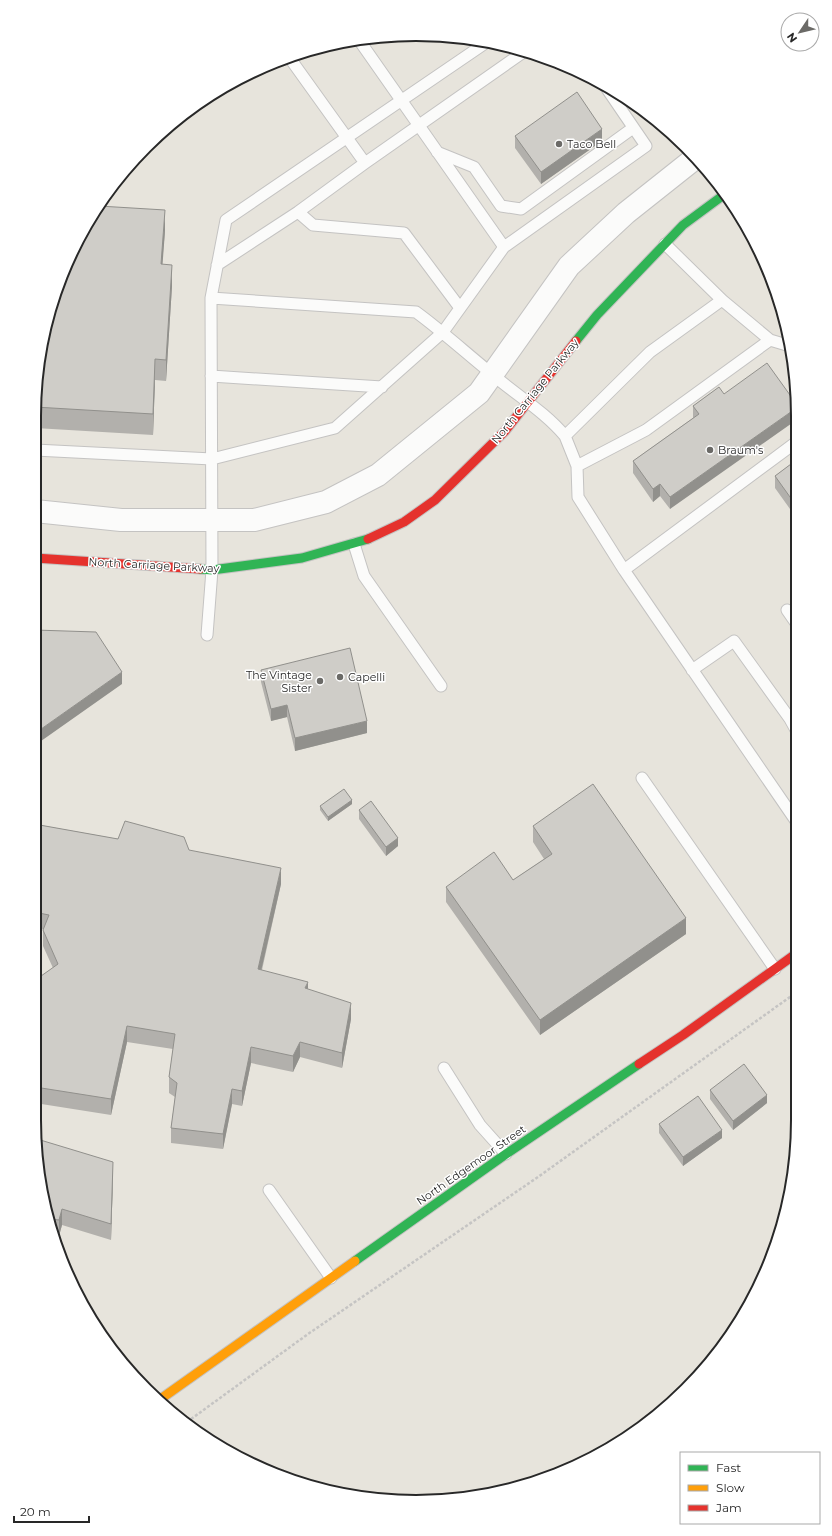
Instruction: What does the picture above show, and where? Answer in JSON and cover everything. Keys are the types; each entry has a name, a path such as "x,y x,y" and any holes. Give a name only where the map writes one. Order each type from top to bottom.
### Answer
{"street":[{"path":"41,512 121,520 254,520 326,502 378,475 479,393 569,266 626,213 691,161"},
{"name":"North Carriage Parkway","path":"41,558 212,570 302,558 372,538 404,522 435,500 505,431 597,315 683,225 721,197"},
{"name":"North Edgemoor Street","path":"164,1397 506,1154 683,1035 791,957"}],"lane":[{"path":"362,45 504,247"},
{"path":"207,635 212,570 211,298 226,220 480,47"},
{"path":"217,265 298,212 518,56"},
{"path":"292,62 365,163"},
{"path":"41,450 212,459 335,428 443,332 504,247 646,146 612,96"},
{"path":"437,152 474,167 501,206 521,209 633,128"},
{"path":"298,212 313,225 404,233 460,308"},
{"path":"664,244 722,300 770,340 784,344"},
{"path":"211,298 416,312 443,332 492,374 553,422 565,436 577,466 578,497 624,570 791,814"},
{"path":"565,436 650,352 722,300"},
{"path":"577,466 646,430 770,340"},
{"path":"211,376 382,387"},
{"path":"624,570 791,446"},
{"path":"354,544 364,576 440,686"},
{"path":"787,610 791,616"},
{"path":"692,670 734,641 791,721"},
{"path":"642,778 774,969"},
{"path":"444,1068 480,1125 506,1154"},
{"path":"269,1190 332,1278"}],"path":[{"path":"190,1420 308,1334 538,1177 791,996"}],"building":[{"name":"Taco Bell","path":"577,92 602,129 541,172 515,136"},
{"path":"105,206 165,210 161,264 172,265 166,360 155,359 153,414 41,407 44,367 48,343 61,295 80,250 91,228"},
{"name":"Braum's","path":"767,363 790,395 791,412 670,497 660,484 653,489 633,461 699,414 693,406 719,387 724,394"},
{"path":"791,464 791,498 775,476"},
{"path":"41,630 96,632 122,672 41,729"},
{"path":"350,648 367,721 295,738 287,705 271,709 261,670"},
{"path":"593,784 686,918 540,1020 446,887 494,852 513,880 552,854 533,826"},
{"path":"344,789 352,800 328,817 320,806"},
{"path":"371,801 398,838 386,847 359,810"},
{"path":"125,821 184,837 189,850 281,868 258,969 308,982 305,988 351,1003 342,1053 300,1042 293,1056 251,1047 242,1091 232,1089 223,1134 171,1128 177,1083 169,1077 175,1034 127,1026 111,1099 41,1088 41,976 58,964 43,930 49,915 41,913 41,825 118,839"},
{"path":"744,1064 767,1095 733,1121 710,1090"},
{"path":"698,1096 722,1130 683,1157 659,1124"},
{"path":"42,1140 113,1162 111,1224 62,1209 59,1220 55,1220 48,1193"}],"traffic: fast":[{"path":"576,341 597,315 683,225 721,197"},
{"path":"200,569 212,570 302,558 368,539"},
{"path":"355,1261 506,1154 639,1064"}],"traffic: slow":[{"path":"164,1397 355,1261"}],"traffic: jam":[{"path":"368,539 404,522 435,500 505,431 576,341"},
{"path":"41,558 200,569"},
{"path":"639,1064 683,1035 791,957"}],"place":[{"name":"Taco Bell","path":"559,144"},
{"name":"Braum's","path":"710,450"},
{"name":"Capelli","path":"340,677"},
{"name":"The Vintage Sister","path":"320,681"}]}
